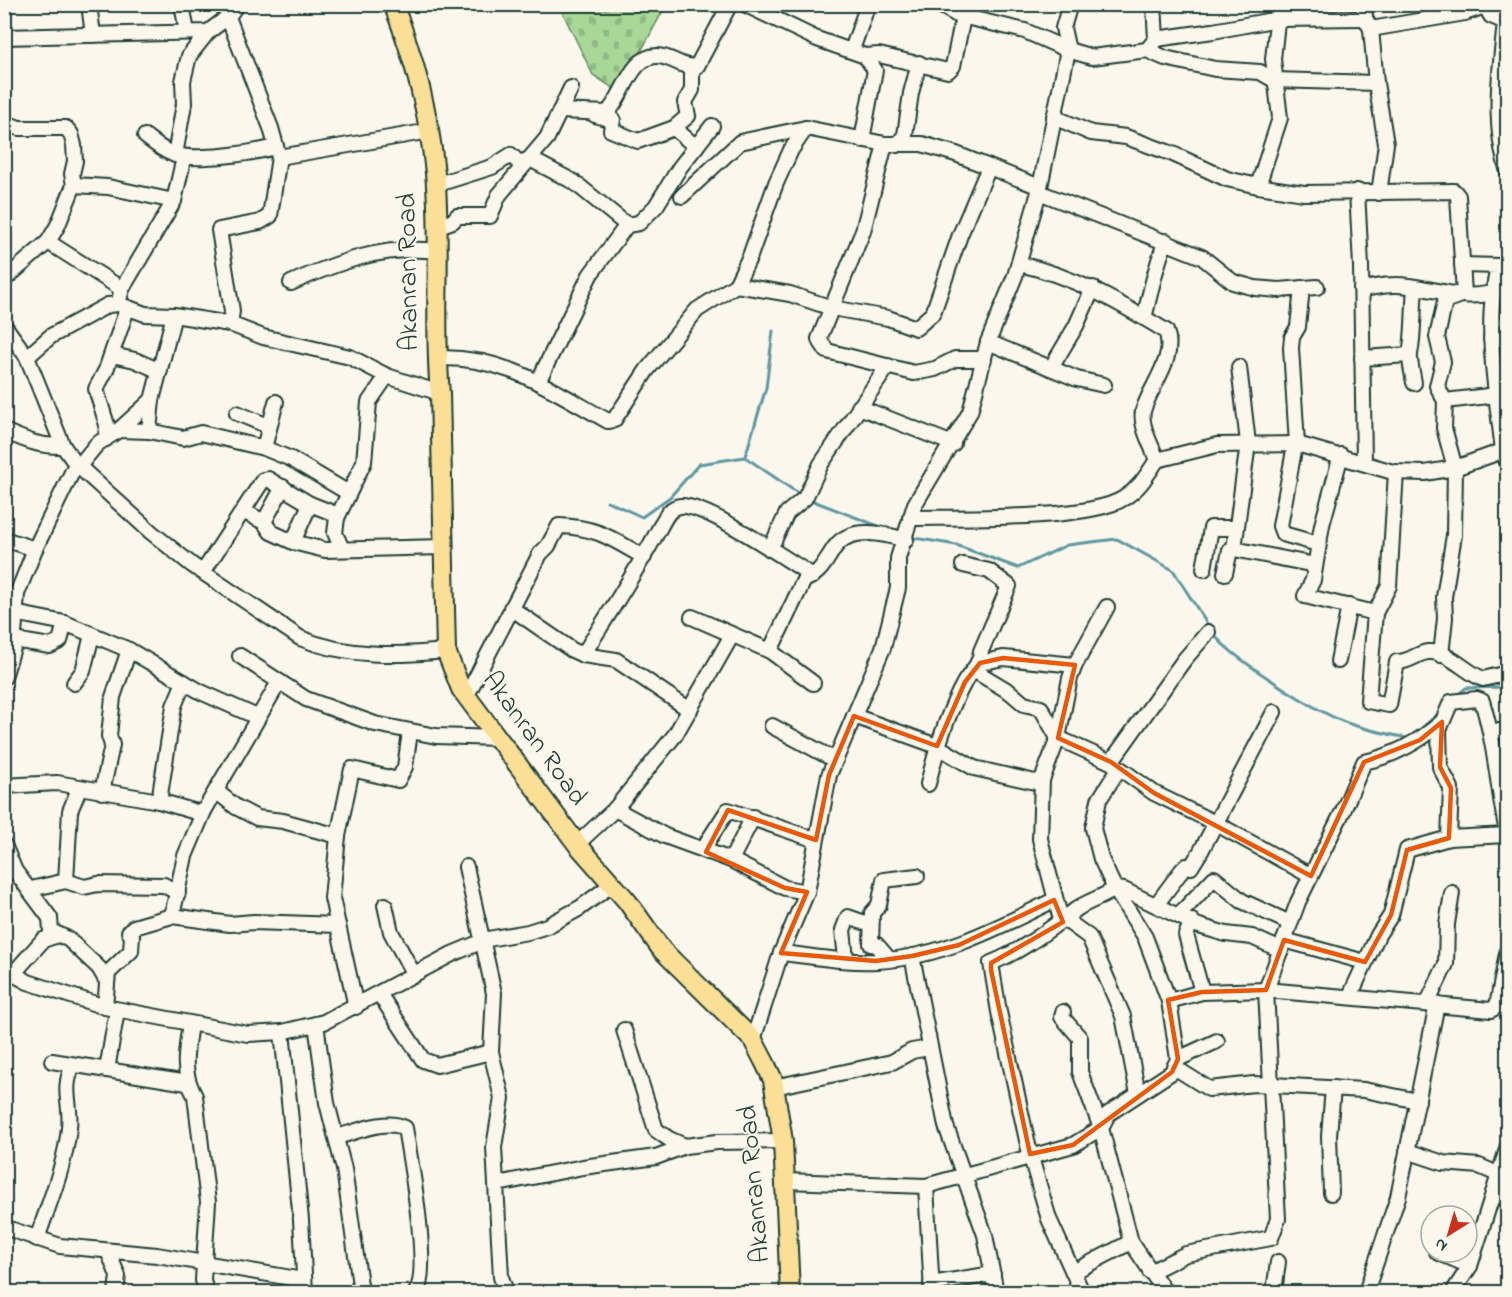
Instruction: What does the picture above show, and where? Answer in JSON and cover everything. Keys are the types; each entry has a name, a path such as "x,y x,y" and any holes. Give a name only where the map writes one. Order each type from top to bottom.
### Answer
{"main road":[{"name":"Akanran Road","path":"393,4 411,50 430,131 435,185 437,358 440,393 446,651 465,697 577,844 627,901 662,950 753,1040 769,1071 774,1087 783,1141 790,1293"}],"street":[{"path":"89,4 93,35"},
{"path":"182,4 187,32"},
{"path":"106,439 107,425 96,389 112,355 123,306 122,289 174,201 184,104 183,81 189,56 208,32 228,17 237,4"},
{"path":"589,114 606,113 612,108 638,65 647,58 663,56 692,67 701,62 730,4"},
{"path":"744,4 817,39 866,56 879,55 948,71 953,66 963,17"},
{"path":"852,50 868,4"},
{"path":"938,4 963,17 1025,31 1068,51 1092,57 1147,50 1165,58 1215,69 1260,72 1274,80 1376,83"},
{"path":"753,1040 781,953 807,892 829,774 883,648 898,588 898,558 935,468 953,444 970,412 988,342 1019,264 1040,189 1068,51 1063,27 1070,4"},
{"path":"1147,50 1156,39 1154,4"},
{"path":"1156,39 1213,32 1279,12 1367,17 1465,13 1483,5 1491,16 1506,23 1499,79 1508,171"},
{"path":"1258,186 1280,118 1273,59 1279,12"},
{"path":"228,17 277,152 270,216 260,222 219,230 232,311 230,324"},
{"path":"1367,17 1386,144 1379,193"},
{"path":"4,38 208,32"},
{"path":"862,140 875,70 866,56"},
{"path":"920,63 911,93 904,135 891,145 863,231 819,339 827,351 914,373 935,369 955,359 984,359"},
{"path":"560,111 589,114 613,120 611,130 638,141 674,128 688,116 685,102 692,90 692,67"},
{"path":"436,227 458,216 490,216 499,195 547,138 571,88"},
{"path":"1054,117 1091,133 1125,136 1173,154 1227,179 1258,186 1304,193 1454,191 1458,196 1464,294"},
{"path":"4,122 19,128 66,128 71,134 75,161 72,174 74,185 48,242 4,280"},
{"path":"538,382 590,275 627,225 639,223 650,214 712,126"},
{"path":"674,128 696,147"},
{"path":"437,358 461,357 505,366 608,421 614,420 647,370 697,310 736,285 750,256 776,183 791,150 806,128"},
{"path":"682,196 740,142 806,128 891,145 922,144 989,167 1202,257 1233,282 1255,288 1317,287"},
{"path":"146,136 180,156 277,152 430,131"},
{"path":"435,185 492,167 511,155 519,164 530,159"},
{"path":"530,159 574,182 627,225"},
{"path":"736,285 790,294 832,308 888,318 916,328 933,313 960,235 989,167"},
{"path":"74,185 108,187 174,201"},
{"path":"1357,191 1364,463"},
{"path":"48,242 122,289"},
{"path":"1144,318 1156,274 1156,264 1166,242"},
{"path":"291,283 354,257 413,248 436,251"},
{"path":"1019,264 1052,271 1093,288 1166,331 1170,340 1143,412 1143,422 1157,460"},
{"path":"770,651 804,580 813,576 828,563 836,546 852,537 877,532 907,532 1004,517 1101,508 1123,500 1141,486 1157,460 1216,445 1248,443 1296,445 1341,455 1396,472 1425,473 1506,455 1491,339 1499,266 1462,265"},
{"path":"1361,289 1394,285 1451,295 1495,293 1508,285"},
{"path":"1414,383 1409,355 1413,345 1411,334 1415,287"},
{"path":"1051,368 1076,326 1093,288"},
{"path":"1302,288 1298,327 1292,337 1291,348 1296,445 1280,526 1283,534 1318,544"},
{"path":"1441,655 1445,618 1443,597 1454,535 1455,468 1444,428 1444,401 1437,386 1443,362 1437,338 1445,302 1464,294"},
{"path":"27,357 51,336 108,305 123,306 145,314 174,315 230,324 263,337 350,357 387,376 440,393"},
{"path":"149,431 152,400 174,315"},
{"path":"4,325 27,357 63,446 78,465 151,532 203,572 300,638 311,643 335,650 375,654 446,651"},
{"path":"1491,339 1508,339"},
{"path":"988,342 1077,379 1104,385"},
{"path":"112,355 135,360 160,371"},
{"path":"1362,358 1409,355"},
{"path":"770,549 787,513 805,498 821,464 888,366"},
{"path":"1225,573 1232,550 1248,443 1239,367"},
{"path":"342,549 335,533 337,518 364,462 369,402 387,376"},
{"path":"1444,401 1497,395"},
{"path":"4,677 14,640 11,613 17,594 34,549 78,465 97,444 119,430 152,400"},
{"path":"264,448 276,402"},
{"path":"859,408 953,444"},
{"path":"237,413 268,426"},
{"path":"4,430 28,442 46,447 63,446"},
{"path":"119,430 149,431 183,438 201,433 264,448 291,459 348,492"},
{"path":"1341,455 1318,544 1313,580 1305,596 1375,613"},
{"path":"1396,472 1389,586 1375,613 1368,701 1389,705 1397,662 1405,662 1426,652 1441,655 1483,680 1508,673"},
{"path":"203,572 263,480 268,479 310,504 326,509 337,518"},
{"path":"264,522 283,487"},
{"path":"293,542 310,504"},
{"path":"583,655 644,557 668,512 677,506 687,506 711,516 813,576"},
{"path":"243,511 264,522 271,532 293,542 325,550 443,547"},
{"path":"465,697 511,608 559,526 583,526 603,533 644,557"},
{"path":"1204,569 1211,528 1235,528"},
{"path":"4,539 34,549"},
{"path":"1209,545 1315,565"},
{"path":"928,784 937,746 965,682 977,667 981,651 1009,586 989,571 963,565"},
{"path":"1338,661 1349,606"},
{"path":"1107,607 1075,665 1058,738 1042,780 1040,839 1060,916 1089,936 1124,1016 1138,1094"},
{"path":"511,608 583,655 616,660 690,710"},
{"path":"11,613 40,616 65,623 129,650 184,682 257,717"},
{"path":"692,617 770,651 813,683"},
{"path":"14,640 50,646 60,641 65,623"},
{"path":"1208,633 1184,660 1114,766 1099,800 1094,828 1101,859 1115,889 1145,937 1169,1001 1176,1063 1209,1089 1273,1085 1333,1088 1364,1090 1418,1101"},
{"path":"74,683 83,671 92,635"},
{"path":"577,844 615,809 675,735 732,635"},
{"path":"102,792 112,745 109,736 113,697 129,650"},
{"path":"240,656 306,699 375,724 410,732 498,738"},
{"path":"977,667 1015,658 1075,665"},
{"path":"977,667 1024,704 1041,708 1058,738 1114,766 1154,793 1215,823 1311,876"},
{"path":"159,801 174,705 184,682"},
{"path":"172,916 186,856 204,811 279,682"},
{"path":"1350,996 1365,962 1391,915 1407,850 1449,838 1507,831 1497,759 1491,746 1491,731 1482,701 1477,699 1451,702 1439,730 1440,767 1451,788 1449,838"},
{"path":"1156,904 1182,870 1186,866 1191,867 1274,712"},
{"path":"854,716 937,746 987,773 1035,782 1042,780"},
{"path":"1150,1272 1186,1254 1271,1238 1276,1229 1278,1218 1273,1085 1266,990 1290,923 1364,762 1382,758 1420,740 1442,722"},
{"path":"772,726 835,760"},
{"path":"1491,731 1508,731"},
{"path":"356,1007 332,898 338,836 352,769 398,780 405,767 410,732"},
{"path":"4,786 57,783 79,789 159,801 196,812 204,811"},
{"path":"66,881 70,811 79,789"},
{"path":"216,791 236,807 256,818 283,821 338,836"},
{"path":"615,809 665,836 731,860 785,888 807,892"},
{"path":"706,852 708,841 728,810 816,840"},
{"path":"731,860 753,817"},
{"path":"4,845 15,871 31,889 50,918 51,931 68,939 99,968 106,980 111,1008 107,1070"},
{"path":"466,867 494,993 490,1052 502,1098 495,1133 501,1277 506,1293"},
{"path":"889,959 877,945 871,944 872,913 879,905 884,880 917,876"},
{"path":"1179,915 1214,878 1242,901 1290,923"},
{"path":"31,889 66,881 84,887 98,884 164,885 178,893"},
{"path":"58,935 43,940 9,971 28,982 111,1008 248,1034 282,1032 316,1024 356,1007 414,975 482,942 547,926 580,908 611,885"},
{"path":"1082,1293 1049,1219 1030,1154 991,969 992,963 1065,919 1080,907 1101,899 1115,889 1125,890 1226,934 1252,937 1365,962"},
{"path":"1366,1293 1398,1197 1418,1101 1432,1004 1446,964 1447,924 1452,893"},
{"path":"781,953 846,959 889,959 912,956 959,945 1054,900"},
{"path":"385,905 391,932 414,975"},
{"path":"106,980 119,959 127,956 131,951 132,935 129,932 134,927 172,916 230,924 254,922 338,925"},
{"path":"846,959 843,930 848,917 871,925"},
{"path":"1192,921 1186,935 1202,992"},
{"path":"1169,1001 1202,992 1266,990 1491,1010 1497,1006 1508,948"},
{"path":"912,956 946,1126 985,1235 996,1293"},
{"path":"380,994 423,1060 437,1065 490,1052"},
{"path":"1063,1012 1062,1017 1080,1038 1080,1072 1101,1128 1131,1242 1165,1293"},
{"path":"190,1024 184,1065 187,1083 195,1096 205,1169 208,1202 203,1280 206,1293"},
{"path":"316,1024 327,1103 337,1137 361,1293"},
{"path":"624,1030 656,1130 685,1146"},
{"path":"4,1227 60,1246 205,1262 304,1286 301,1220 282,1032"},
{"path":"785,1181 926,1186 1030,1154 1073,1145 1101,1128 1108,1114 1162,1079 1176,1063 1217,1041"},
{"path":"774,1087 892,1062 912,1051 929,1048"},
{"path":"52,1061 187,1083"},
{"path":"36,1239 64,1158 70,1125 65,1094 67,1078 73,1065"},
{"path":"1331,1192 1329,1136 1333,1088"},
{"path":"337,1137 387,1124 398,1124 405,1128 416,1191 421,1274 416,1293"},
{"path":"497,1184 583,1167 656,1157 685,1146 717,1142 783,1141"},
{"path":"1479,1227 1500,1175 1508,1146"},
{"path":"1407,1151 1443,1163 1479,1166 1500,1175"},
{"path":"926,1186 932,1288 993,1274"},
{"path":"1493,1193 1508,1200"},
{"path":"1073,1272 1131,1242"},
{"path":"108,1251 118,1276 116,1293"},
{"path":"1274,1293 1278,1262"},
{"path":"1453,1293 1470,1266 1465,1264"}],"highlighted area":[{"path":"1003,658 1075,665 1058,738 1111,762 1154,793 1311,876 1364,762 1420,740 1442,722 1440,767 1451,788 1449,838 1407,850 1391,915 1365,962 1284,940 1266,990 1202,992 1168,1000 1178,1059 1172,1072 1073,1145 1030,1154 991,963 1063,922 1054,900 959,945 912,956 876,961 781,953 807,892 785,888 706,852 728,810 816,840 829,775 854,716 937,746 965,682 980,663"}],"green space":[{"path":"559,5 666,5 619,92 593,75"}],"waterway":[{"path":"745,457 766,388 773,331"},
{"path":"607,501 642,517 670,497 699,464 745,457 802,496"},
{"path":"808,499 886,529"},
{"path":"909,537 956,545 1018,568 1067,545 1117,539 1173,570 1209,627"},
{"path":"1213,633 1253,668 1329,715 1358,727 1410,739"},
{"path":"1456,696 1466,688 1508,687"},
{"path":"1414,735 1441,711"}]}
